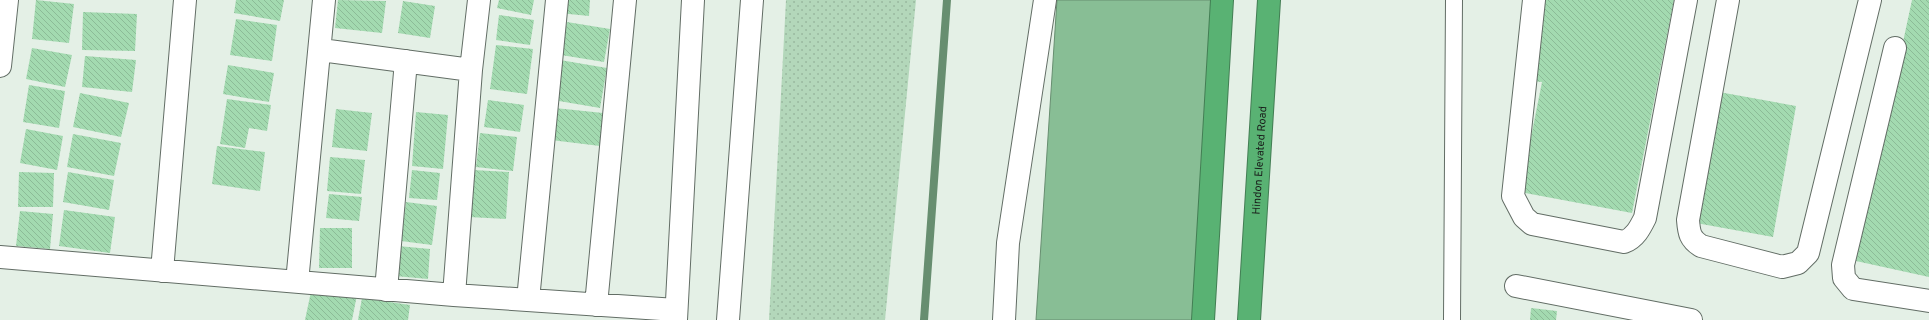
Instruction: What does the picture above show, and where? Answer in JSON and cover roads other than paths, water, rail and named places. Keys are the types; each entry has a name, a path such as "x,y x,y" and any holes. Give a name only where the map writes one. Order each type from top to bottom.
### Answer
{"highway":[{"path":"1203,320 1222,0"},
{"name":"Hindon Elevated Road","path":"1249,320 1269,0"}],"street":[{"path":"0,66 7,0"},
{"path":"162,270 185,0"},
{"path":"297,282 321,50 324,0"},
{"path":"454,296 471,70 479,0"},
{"path":"528,300 557,0"},
{"path":"596,305 625,0"},
{"path":"0,257 454,296 596,305 676,315 693,0"},
{"path":"728,320 752,0"},
{"path":"1004,320 1008,243 1045,0"},
{"path":"1534,0 1513,196 1524,217 1532,224 1624,242 1630,240 1635,235 1645,218 1686,0"},
{"path":"1728,0 1688,220 1689,233 1691,238 1701,246 1782,267 1798,263 1808,253 1870,0"},
{"path":"1895,48 1843,265 1844,278 1853,289 1929,301"},
{"path":"321,50 471,70"},
{"path":"386,290 406,61"},
{"path":"1516,286 1691,320"}],"lane":[{"path":"1452,320 1454,0"}],"waterway":[{"path":"924,320 947,0"}]}
